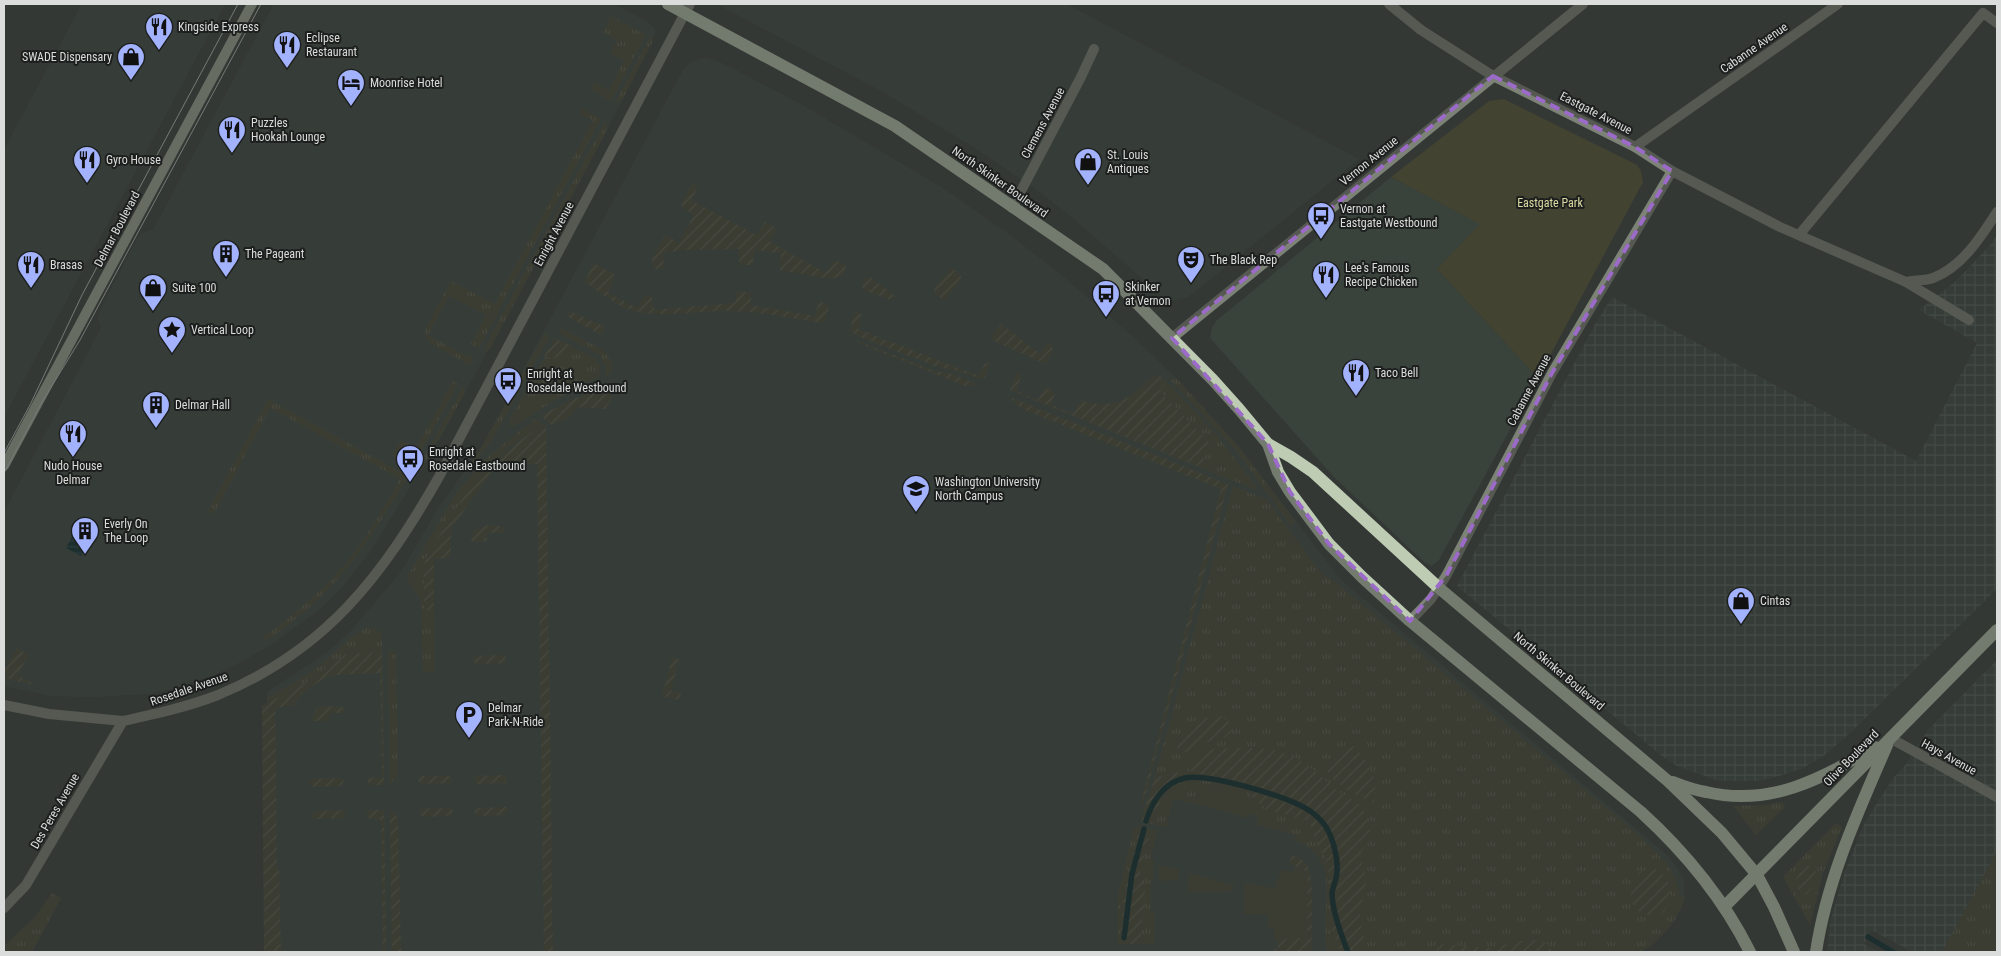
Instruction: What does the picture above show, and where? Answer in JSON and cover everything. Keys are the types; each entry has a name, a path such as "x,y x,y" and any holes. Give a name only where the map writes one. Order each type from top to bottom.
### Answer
{"main road":[{"name":"Delmar Boulevard","path":"4,466 252,4"},
{"name":"North Skinker Boulevard","path":"668,4 688,8 895,126 1103,269 1214,380 1268,444 1278,472 1290,492 1329,544 1410,621 1642,812 1668,837 1695,866 1725,906 1750,952"},
{"name":"North Skinker Boulevard","path":"1268,444 1292,457 1313,472 1439,588 1668,780 1722,833 1756,875 1781,922 1794,952"},
{"name":"Olive Boulevard","path":"1725,906 1997,630"},
{"path":"1668,780 1704,792 1723,795 1762,796 1781,792 1817,779 1890,738"},
{"path":"1816,952 1834,874 1890,738"}],"street":[{"name":"Eastgate Avenue","path":"1389,4 1421,30 1493,76 1635,147 1672,171 1799,235 1906,282 1969,320"},
{"name":"Vernon Avenue","path":"1172,338 1584,4"},
{"name":"Cabanne Avenue","path":"1635,147 1838,4"},
{"name":"Enright Avenue","path":"440,476 688,8"},
{"path":"1799,235 1983,13 1997,23"},
{"name":"Clemens Avenue","path":"1012,208 1081,77 1094,48"},
{"name":"Cabanne Avenue","path":"1410,621 1439,588 1552,373 1672,171"},
{"path":"1906,282 1932,278 1955,265 1982,237 1997,212"},
{"name":"Rosedale Avenue","path":"4,705 49,714 122,721 181,707 216,695 274,667 327,628 371,581 410,526 440,476"},
{"name":"Des Peres Avenue","path":"4,908 26,885 122,721"},
{"name":"Hays Avenue","path":"1890,738 1997,797"}],"highlighted area":[{"path":"1493,76 1635,147 1672,171 1552,373 1446,576 1410,621 1329,544 1290,492 1268,444 1172,338 1195,317"}],"shaded area":[{"path":"82,4 225,4 4,417 4,150"},
{"path":"274,4 614,4 646,21 655,29 655,35 606,132 442,435 370,552 338,592 316,612 272,644 212,676 178,687 149,694 92,697 53,696 4,686 4,512 101,328 98,319 102,306 139,236 144,232 153,230"},
{"path":"717,4 1066,4 1359,159 1188,297 1171,301 1162,296 1072,217 1041,193 975,148 885,93"},
{"name":"Washington University North Campus","path":"704,58 730,67 804,106 941,187 1010,235 1060,274 1131,335 1178,380 1239,447 1341,580 1668,856 1684,880 1684,901 1675,920 1654,944 1641,952 553,952 552,842 549,952 273,952 267,692 325,654 349,633 401,572 436,512 478,453 495,423 683,70 690,63"},
{"path":"1391,177 1481,224 1437,269 1538,378 1439,560 1432,566 1425,563 1334,477 1210,338 1216,321"},
{"path":"1997,234 1997,589 1851,732 1825,755 1801,769 1758,781 1719,781 1677,766 1663,757 1457,586 1594,326 1612,297 1916,461 1977,343 1919,310 1956,281 1992,243"},
{"path":"1997,660 1997,952 1913,952 1871,930 1864,944 1878,952 1827,952 1830,922 1845,871 1864,824 1891,781 1906,764 1928,730"}],"green space":[{"path":"611,16 646,35 611,101 591,90 595,83 609,90 624,61 610,53 617,40 603,32"},
{"path":"650,37 653,41 622,100 615,103"},
{"name":"Eastgate Park","path":"1504,99 1637,165 1641,171 1643,182 1538,378 1437,269 1480,224 1391,177 1489,101"},
{"path":"582,108 601,119 479,348 471,344 486,315 449,296 428,335 474,358 470,365 429,342 426,339 426,328 451,281 495,304 593,120 579,113"},
{"path":"605,122 607,124 606,132 490,349 483,350"},
{"path":"691,185 697,185 697,189 691,200 756,235 765,222 776,230 770,242 826,273 833,261 846,266 845,272 839,277 831,279 780,270 781,253 755,250 752,265 740,265 739,249 682,250 663,253 664,269 655,269 652,260 664,236 679,243 694,215 682,207 681,204"},
{"path":"594,263 615,275 608,293 637,308 644,296 652,298 654,310 735,303 737,291 751,293 751,305 815,316 818,304 821,302 829,306 826,318 822,323 738,311 656,314 634,311 614,302 584,282"},
{"path":"950,269 953,269 961,276 961,279 947,298 943,299 935,293 934,289"},
{"path":"870,277 894,295 895,299 891,300 863,290 862,286 866,278"},
{"path":"570,311 605,327 601,335 570,318 568,316"},
{"path":"856,311 862,315 858,329 979,376 985,363 990,363 985,378 935,366 860,337 850,331 852,319"},
{"path":"1001,324 1040,354 1048,343 1050,344 1053,349 1047,362 1045,364 992,340 991,337"},
{"path":"560,328 603,350 612,362 612,373 605,376 606,366 599,355 559,333"},
{"path":"545,333 549,338 490,443 454,486 478,453"},
{"path":"555,339 595,358 601,367 599,377 555,400 514,426 510,426 509,421"},
{"path":"555,339 573,346 567,354 560,358 544,356"},
{"path":"855,340 935,371 953,374 978,385 965,386"},
{"path":"1017,373 1021,377 1016,391 1038,400 1045,387 1055,393 1051,405 1073,414 1081,400 1096,404 1117,402 1131,396 1150,379 1159,375 1167,382 1159,391 1212,445 1199,467 1010,390"},
{"path":"1168,377 1178,380 1239,447 1295,521 1291,526 1238,453"},
{"path":"453,381 458,384 413,466 392,455 402,441 416,448"},
{"path":"611,381 611,400 605,409 578,407 569,417 552,425 542,415"},
{"path":"1167,382 1217,436 1257,490 1199,467 1212,445 1159,390"},
{"path":"463,387 466,391 421,470 418,468"},
{"path":"1009,397 1228,484 1144,801 1140,807 1221,489 1022,409"},
{"path":"268,399 408,476 348,567 311,606 266,641 263,637 307,603 346,563 368,533 400,479 270,408 214,514 208,511"},
{"path":"535,419 543,424 509,447 484,472 425,562 425,610 434,610 435,670 433,672 423,672 421,603 418,595 407,580 408,575 457,492 490,455"},
{"path":"543,424 546,427 553,952 544,952 537,464 496,465 452,528 449,558 434,559 434,610 424,610 425,561 461,500 497,460"},
{"path":"1233,486 1266,499 1322,574 1334,581 1633,830 1663,859 1674,875 1680,896 1685,897 1673,923 1662,936 1641,952 1327,952 1325,936 1327,888 1325,873 1320,859 1310,848 1294,840 1295,835 1256,824 1258,816 1249,814 1251,804 1239,790 1211,785 1206,786 1196,794 1192,803 1173,799 1166,827 1152,824 1163,798 1175,786 1175,772 1168,776 1155,777"},
{"path":"488,525 500,526 503,528 504,533 486,533 487,541 471,542 474,531"},
{"path":"367,627 382,632 382,652 346,654 299,687 267,704 267,698 312,672 351,638"},
{"path":"17,648 29,655 17,675 38,686 4,678 4,672"},
{"path":"388,650 396,651 398,771 397,777 390,784"},
{"path":"382,652 384,785 369,785 367,780 368,778 382,777 380,673 333,675 311,687 294,705 275,708 277,869 279,869 281,952 264,952 262,706 299,687 346,654"},
{"path":"504,655 506,658 504,663 476,664 472,660 475,656"},
{"path":"672,658 679,659 671,691 681,693 679,700 662,696"},
{"path":"322,706 343,707 346,713 329,713 329,721 311,721 316,709"},
{"path":"1214,716 1224,718 1230,723 1233,729 1230,733 1218,740 1197,745 1184,753 1181,754 1177,751 1178,736 1201,719"},
{"path":"1352,745 1371,770 1375,784 1375,800 1372,803 1345,789 1330,777 1325,765 1342,747"},
{"path":"1254,748 1279,752 1302,761 1335,789 1358,804 1366,814 1371,840 1362,850 1360,856 1366,876 1366,889 1360,907 1360,920 1365,943 1357,951 1351,953 1339,950 1331,926 1337,906 1336,894 1332,887 1325,857 1318,848 1311,826 1305,820 1267,810 1253,798 1244,783 1188,770 1195,756 1203,751 1210,749"},
{"path":"1182,771 1184,773 1181,779 1165,794 1160,802 1152,824 1143,822 1141,819 1155,777 1168,776"},
{"path":"505,775 507,779 505,783 477,784 474,780 476,776"},
{"path":"421,776 449,776 452,779 449,783 421,784 418,781"},
{"path":"341,778 344,781 341,786 313,787 309,783 312,779"},
{"path":"1207,785 1239,790 1246,793 1251,804 1248,818 1192,803 1200,788"},
{"path":"1780,802 1785,804 1784,808 1756,835 1733,806 1768,805"},
{"path":"506,807 508,810 505,815 478,816 474,812 477,808"},
{"path":"451,808 453,811 451,816 422,817 419,813 422,809"},
{"path":"344,810 346,813 343,818 315,819 312,815 315,811"},
{"path":"371,810 384,810 386,952 383,952 381,820 367,818 367,812"},
{"path":"390,810 396,815 398,820 401,952 392,952"},
{"path":"1836,823 1842,827 1823,873 1810,925 1783,877"},
{"path":"1140,826 1123,899 1120,939 1125,944 1118,944 1118,894 1134,828"},
{"path":"1140,826 1151,829 1140,873 1145,891 1141,944 1125,944 1120,939 1123,899"},
{"path":"1151,829 1158,830 1150,858 1154,860 1153,881 1151,881 1151,912 1155,912 1154,944 1141,944 1145,891 1140,873"},
{"path":"1997,851 1997,952 1942,952"},
{"path":"1293,856 1302,860 1307,865 1309,871 1312,891 1312,946 1310,952 1274,952 1274,949 1278,949 1278,939 1307,938 1307,873 1301,868 1289,864"},
{"path":"1159,865 1179,870 1179,880 1158,881"},
{"path":"1296,865 1307,873 1307,939 1274,939 1274,929 1268,929 1268,914 1243,914 1246,882 1275,889 1281,870 1293,873"},
{"path":"1807,866 1812,866 1816,870 1812,887 1805,895 1797,889 1796,882 1799,873"},
{"path":"1650,867 1658,870 1664,876 1669,883 1671,893 1665,911 1652,916 1641,913 1637,909 1631,895 1639,873"},
{"path":"1189,873 1234,885 1232,891 1188,892"},
{"path":"52,893 61,898 32,952 4,952 4,946 35,917"},
{"path":"1542,941 1550,947 1550,952 1429,952 1437,944 1493,948 1515,942"}],"water":[{"path":"83,516 98,524 81,556 66,548"}],"waterway":[{"path":"1146,821 1155,800 1165,788 1178,780 1196,777 1249,787 1285,799 1310,811 1326,827 1335,848 1337,871 1332,900 1348,952"},
{"path":"1124,938 1132,874 1144,829"},
{"path":"1868,937 1893,952"}],"tram line":[{"path":"4,453 30,405 82,295 238,4"},
{"path":"4,473 42,402 80,340 261,4"}],"place":[{"name":"Kingside Express","path":"159,51"},
{"name":"Eclipse Restaurant","path":"287,69"},
{"name":"SWADE Dispensary","path":"131,81"},
{"name":"Moonrise Hotel","path":"351,107"},
{"name":"Puzzles Hookah Lounge","path":"232,154"},
{"name":"Gyro House","path":"87,184"},
{"name":"St. Louis Antiques","path":"1088,186"},
{"name":"Vernon at Eastgate Westbound","path":"1321,240"},
{"name":"The Pageant","path":"226,278"},
{"name":"The Black Rep","path":"1191,284"},
{"name":"Brasas","path":"31,289"},
{"name":"Lee's Famous Recipe Chicken","path":"1326,299"},
{"name":"Suite 100","path":"153,312"},
{"name":"Skinker at Vernon","path":"1106,318"},
{"name":"Vertical Loop","path":"172,354"},
{"name":"Taco Bell","path":"1356,397"},
{"name":"Enright at Rosedale Westbound","path":"508,405"},
{"name":"Delmar Hall","path":"156,429"},
{"name":"Nudo House Delmar","path":"73,458"},
{"name":"Enright at Rosedale Eastbound","path":"410,483"},
{"name":"Washington University North Campus","path":"916,513"},
{"name":"Everly On The Loop","path":"85,555"},
{"name":"Cintas","path":"1741,625"},
{"name":"Delmar Park-N-Ride","path":"469,739"}]}
